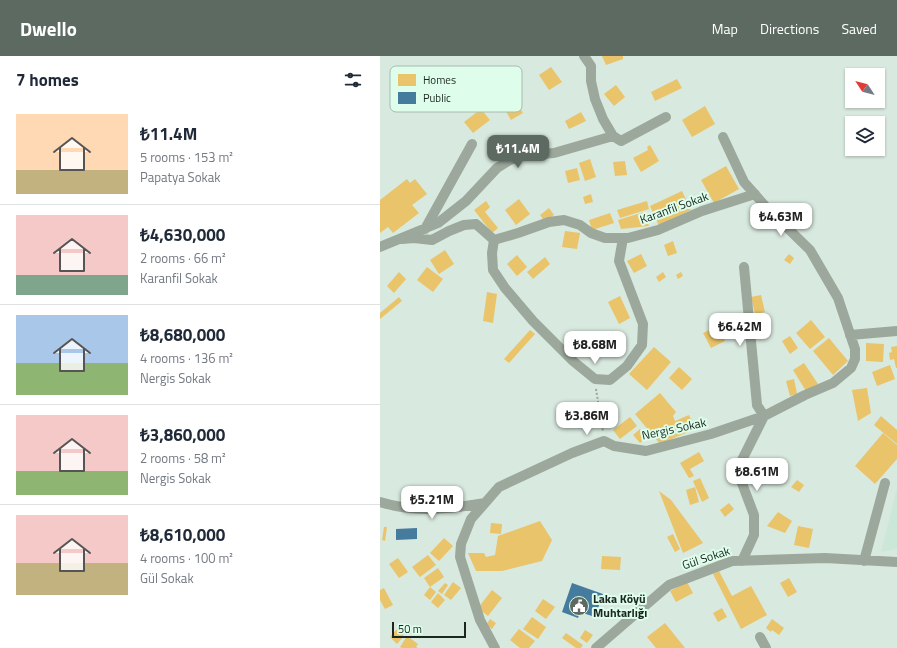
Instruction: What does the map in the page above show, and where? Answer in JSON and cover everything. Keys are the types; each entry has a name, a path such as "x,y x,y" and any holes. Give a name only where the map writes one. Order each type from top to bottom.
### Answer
{"street":[{"path":"584,56 591,66 595,99 603,119 613,136 621,141 666,117"},
{"path":"380,247 438,223 466,201 497,168 510,160 524,155 554,153 613,136"},
{"path":"723,137 744,182 766,207 810,250 838,298 850,335 897,331"},
{"path":"425,229 472,144"},
{"name":"Karanfil Sokak","path":"494,240 549,222 564,220 580,225 591,233 605,238 628,238 658,230 702,211 755,194"},
{"path":"402,239 414,238 432,240 456,228 468,224 476,224 494,240 492,253 493,270 505,288 538,326 573,361 595,379 610,380 627,366 642,345 643,324 619,261 622,238"},
{"path":"742,561 754,535 754,515 737,470 764,416 757,405 744,267"},
{"name":"Nergis Sokak","path":"604,441 614,446 646,451 711,434 764,416 805,395 833,383 851,368 855,359 855,350 850,335"},
{"path":"495,648 480,620 460,557 461,544 471,519 499,487 572,453 604,441"},
{"path":"864,561 885,483"},
{"path":"380,502 389,505 416,509 436,509 485,503"},
{"name":"Gül Sokak","path":"596,648 670,584 732,561 824,558 897,562"},
{"path":"760,637 766,648"}],"path":[{"path":"595,379 604,441"}],"shaded area":[{"path":"897,488 897,549 881,552"}],"building: Homes":[{"path":"602,56 623,56 623,59 606,65"},
{"path":"551,67 562,82 549,90 539,75"},
{"path":"677,79 682,88 655,101 651,92"},
{"path":"616,85 625,97 614,106 604,94"},
{"path":"705,106 715,124 692,137 682,120"},
{"path":"522,111 523,113 511,120 506,112"},
{"path":"477,112 483,112 490,120 473,133 464,122"},
{"path":"581,112 586,121 569,129 565,121"},
{"path":"650,145 659,161 641,172 633,158 648,150 647,147"},
{"path":"590,159 596,177 585,181 579,163"},
{"path":"625,161 627,175 615,176 613,162"},
{"path":"726,166 739,189 714,203 701,180"},
{"path":"577,168 580,180 568,183 565,171"},
{"path":"407,179 410,183 415,179 427,194 412,205 419,213 393,233 388,227 380,233 380,200"},
{"path":"682,191 691,210 659,226 650,206"},
{"path":"591,194 593,202 585,204 583,197"},
{"path":"519,199 530,214 516,225 505,210"},
{"path":"486,201 490,207 485,212 498,228 492,233 474,210"},
{"path":"647,201 649,209 620,218 617,210"},
{"path":"549,208 554,215 545,222 540,215"},
{"path":"644,212 649,226 621,229 618,220"},
{"path":"610,213 614,223 592,230 589,220"},
{"path":"565,231 580,233 577,249 562,247"},
{"path":"673,241 677,253 668,256 664,245"},
{"path":"445,250 454,264 439,274 430,260"},
{"path":"641,254 647,266 634,273 627,261"},
{"path":"789,254 794,258 790,264 784,260"},
{"path":"517,255 527,267 517,276 507,264"},
{"path":"545,257 550,264 533,279 527,272"},
{"path":"427,267 443,279 433,292 417,280"},
{"path":"399,272 406,279 394,293 387,286"},
{"path":"663,272 666,277 659,282 656,277"},
{"path":"681,272 683,276 678,279 676,275"},
{"path":"487,292 497,294 493,323 483,321"},
{"path":"761,295 765,312 755,314 751,297"},
{"path":"620,296 630,318 619,324 608,302"},
{"path":"399,297 402,301 380,319 380,313"},
{"path":"811,320 825,337 810,349 796,333"},
{"path":"718,326 725,341 711,348 703,333"},
{"path":"530,330 535,334 509,363 504,359"},
{"path":"790,336 798,348 790,354 782,341"},
{"path":"829,338 848,361 833,375 813,351"},
{"path":"866,343 884,344 883,362 866,361"},
{"path":"897,346 896,368 894,359 890,360 889,353 892,352 891,347"},
{"path":"654,347 671,362 647,390 629,374"},
{"path":"804,363 818,384 806,391 793,370"},
{"path":"890,365 895,379 877,386 872,372"},
{"path":"679,367 692,379 682,390 669,378"},
{"path":"794,379 797,394 790,396 786,381"},
{"path":"867,388 871,413 858,421 852,390"},
{"path":"660,393 676,412 673,416 675,421 689,415 695,429 660,444 635,414"},
{"path":"881,416 897,430 897,444 874,425"},
{"path":"630,417 637,426 620,439 613,430"},
{"path":"640,429 647,437 640,443 633,435"},
{"path":"883,433 897,445 897,459 875,484 855,466"},
{"path":"699,452 704,461 690,469 694,476 689,478 680,463"},
{"path":"700,478 709,498 702,502 693,481"},
{"path":"797,480 804,485 799,492 791,487"},
{"path":"695,487 699,502 690,505 686,490"},
{"path":"659,491 671,500 703,543 683,553"},
{"path":"729,503 734,509 725,517 720,510"},
{"path":"778,512 792,521 785,533 767,526"},
{"path":"540,521 552,540 542,561 502,571 476,571 468,553 484,553 486,557 495,555 498,536"},
{"path":"491,523 502,524 501,534 490,533"},
{"path":"798,526 813,529 809,548 794,545"},
{"path":"384,527 387,527 385,541 382,540"},
{"path":"673,534 680,549 675,552 667,537"},
{"path":"444,538 453,546 439,561 430,553"},
{"path":"428,555 436,565 420,577 412,567"},
{"path":"602,556 621,557 620,570 601,569"},
{"path":"398,558 408,572 399,578 389,564"},
{"path":"438,568 444,577 430,587 424,578"},
{"path":"719,571 732,596 751,586 767,615 741,629 713,574"},
{"path":"789,578 797,592 788,597 780,583"},
{"path":"453,582 461,588 451,600 444,595"},
{"path":"687,582 693,593 676,602 670,591"},
{"path":"445,583 448,585 442,594 438,591"},
{"path":"430,587 436,592 430,600 424,595"},
{"path":"384,588 393,605 385,609 380,600 380,590"},
{"path":"492,590 502,598 488,616 478,608"},
{"path":"438,593 445,600 438,608 431,602"},
{"path":"543,599 555,607 546,619 535,611"},
{"path":"722,608 727,617 718,622 713,613"},
{"path":"532,617 546,627 538,639 523,629"},
{"path":"490,619 496,623 492,629 486,625"},
{"path":"772,619 784,628 779,635 766,628"},
{"path":"665,623 685,648 656,648 647,637"},
{"path":"397,629 404,636 397,644 390,637"},
{"path":"519,629 535,641 529,648 520,648 510,640"},
{"path":"585,630 593,635 587,643 580,638"},
{"path":"566,633 583,645 581,648 576,648 562,638"},
{"path":"407,636 418,644 416,647 418,648 400,647"}],"building: Public":[{"path":"417,528 417,539 396,540 396,529"},
{"path":"572,583 603,594 595,617 580,612 578,618 562,612"}],"place":[{"name":"Laka Köyü Muhtarlığı","path":"579,606"}]}
